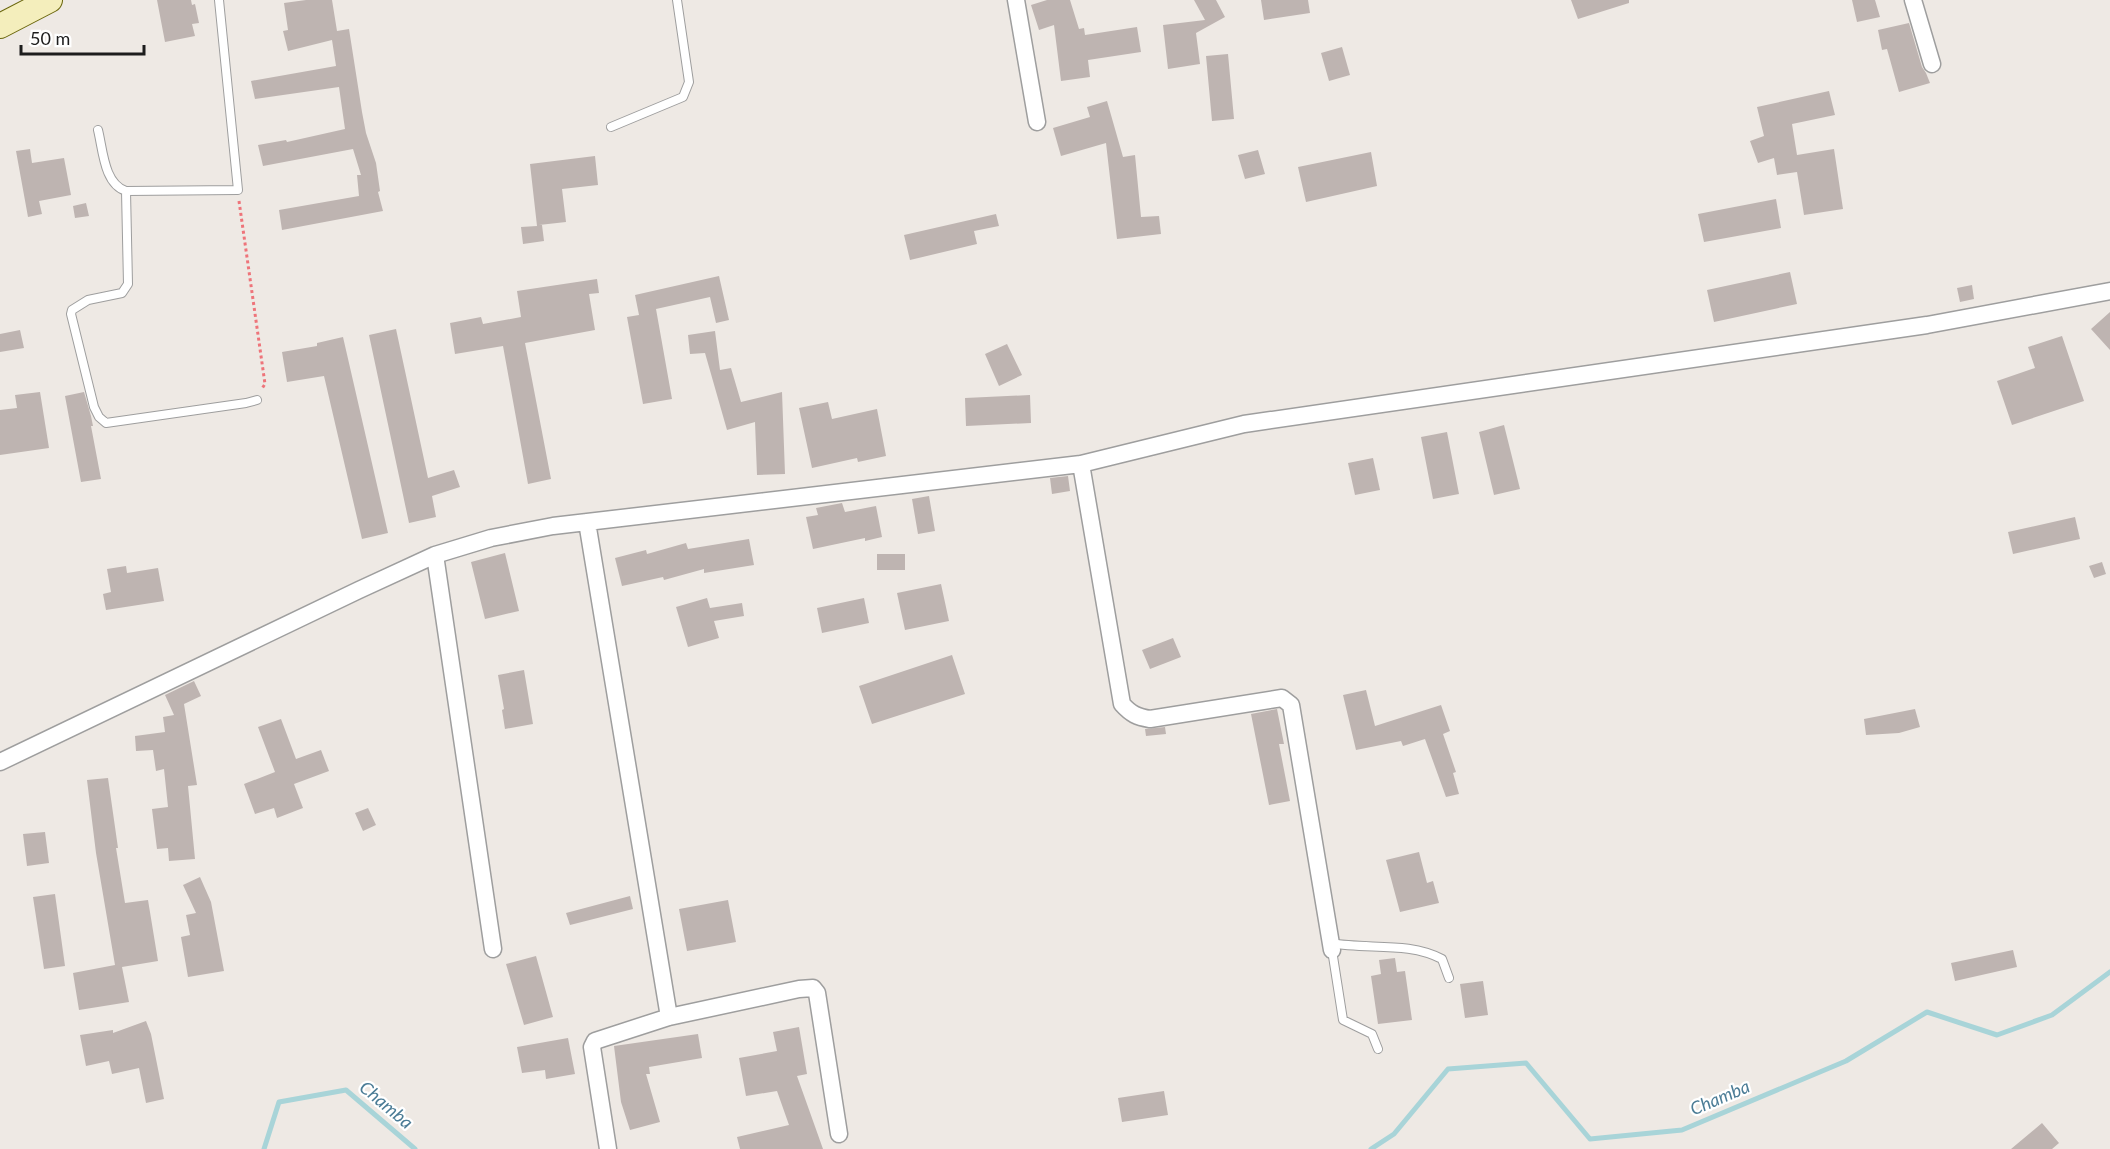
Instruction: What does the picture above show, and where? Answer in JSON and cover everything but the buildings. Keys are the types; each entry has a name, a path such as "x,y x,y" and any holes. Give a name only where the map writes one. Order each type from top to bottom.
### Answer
{"main road":[{"path":"0,27 50,0"}],"street":[{"path":"1016,0 1037,122"},
{"path":"1913,0 1932,64"},
{"path":"0,762 435,555 491,538 553,526 1081,464 1244,424 1927,325 2110,291"},
{"path":"1081,464 1122,704 1130,713 1139,718 1150,719 1282,698 1291,705 1332,946"},
{"path":"587,522 669,1017"},
{"path":"435,555 493,950"},
{"path":"608,1149 592,1047 595,1041 669,1017 813,988 818,993 839,1134"}],"lane":[{"path":"98,130 111,181 118,189 126,191 238,190 219,0"},
{"path":"611,127 683,98 689,82 677,0"},
{"path":"126,191 128,284 122,293 88,300 72,310 71,314 94,407 99,417 106,423 257,400"},
{"path":"1378,1049 1372,1034 1343,1020 1332,946 1379,946 1428,951 1442,959 1449,978"}],"path":[{"path":"238,190 265,384 257,400"}],"waterway":[{"name":"Chamba","path":"1371,1149 1394,1134 1448,1069 1526,1063 1590,1139 1682,1130 1846,1061 1927,1012 1997,1035 2052,1015 2110,972"},
{"name":"Chamba","path":"264,1149 279,1102 346,1090 415,1149"}]}
